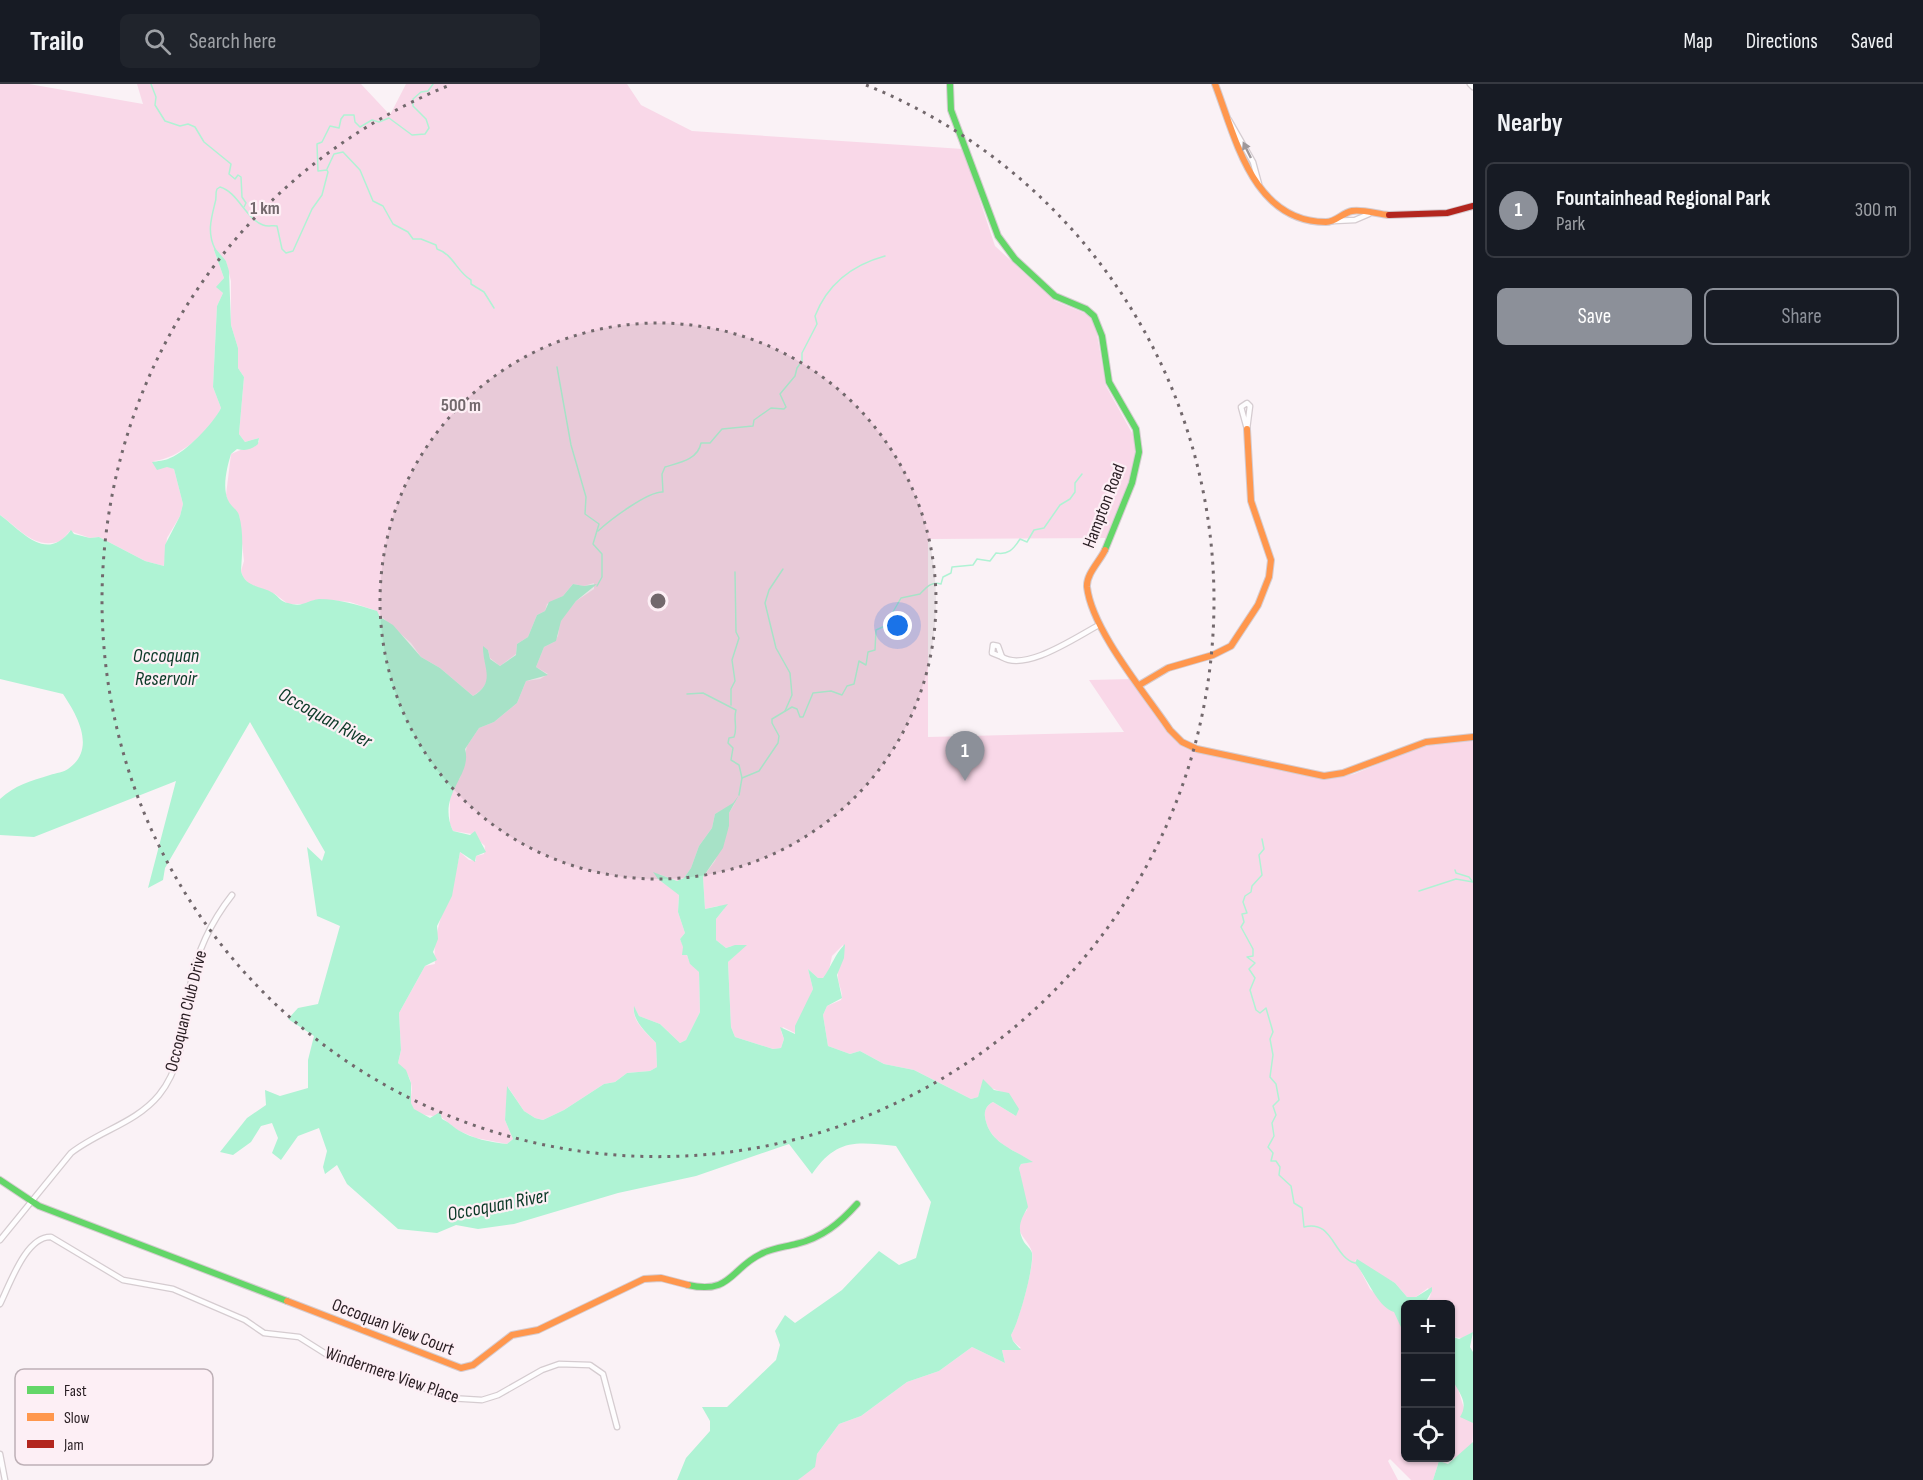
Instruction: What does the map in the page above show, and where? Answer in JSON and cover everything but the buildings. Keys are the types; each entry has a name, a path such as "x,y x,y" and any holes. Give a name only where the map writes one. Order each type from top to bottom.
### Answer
{"street":[{"name":"Hampton Road","path":"950,84 954,117 998,236 1015,259 1055,296 1086,309 1094,316 1102,336 1109,382 1131,418 1137,435 1138,458 1125,503 1102,556 1089,576 1088,592 1099,625 1170,730 1186,744 1317,775 1343,773 1426,742 1473,737"},
{"path":"1215,84 1237,146 1259,184 1274,205 1285,214 1312,220 1334,221 1353,211 1369,214 1454,212 1473,206"},
{"path":"1141,684 1168,668 1213,655 1231,646 1258,606 1269,577 1271,560 1250,495 1247,429 1250,406 1247,403 1241,407 1247,429"},
{"path":"1002,657 1015,662 1029,660 1099,625"},
{"name":"Occoquan Club Drive","path":"0,1240 71,1153 86,1142 136,1116 152,1102 167,1083 180,1049 191,984 200,949 214,919 232,895"},
{"path":"0,1180 30,1202"},
{"name":"Occoquan View Court","path":"30,1202 366,1334 465,1368 473,1365 512,1335 538,1330 644,1279 661,1276 702,1288 724,1284 733,1280 759,1254 814,1240 832,1231 857,1204"},
{"name":"Windermere View Place","path":"0,1304 32,1244 41,1238 51,1238 123,1280 173,1289 245,1320 264,1333 299,1337 326,1354 394,1376 449,1398 482,1400 498,1395 542,1370 559,1364 591,1366 603,1374 617,1427"},
{"path":"0,1454 5,1480"}],"shaded area":[{"path":"0,84 29,84 143,104 137,84 361,84 390,115 406,84 627,84 641,105 692,131 963,149 995,246 1055,301 1094,317 1106,386 1136,440 1133,466 1106,538 928,539 928,737 1124,732 1089,680 1132,679 1170,735 1187,748 1330,779 1354,774 1422,746 1473,740 1473,1332 1462,1338 1455,1337 1455,1300 1429,1300 1431,1293 1428,1288 1416,1297 1407,1297 1395,1283 1355,1260 1370,1289 1395,1312 1401,1326 1401,1462 1447,1462 1438,1464 1433,1480 1411,1480 1390,1459 1388,1461 1398,1480 798,1480 810,1469 817,1454 839,1424 861,1416 907,1382 939,1371 972,1347 1005,1363 1002,1350 1021,1348 1013,1341 1011,1335 1025,1294 1032,1252 1019,1229 1019,1223 1027,1210 1019,1168 1021,1164 1032,1162 1003,1144 987,1126 986,1108 993,1102 1016,1116 1010,1095 991,1088 981,1088 978,1097 971,1099 914,1070 884,1064 860,1051 850,1054 828,1046 823,1015 827,1006 841,1000 838,973 843,945 832,956 829,970 823,978 818,978 808,969 813,989 795,1033 783,1027 781,1031 784,1039 781,1048 773,1049 735,1037 731,1027 728,962 741,949 732,946 726,948 716,940 716,919 724,909 718,906 705,909 703,877 715,861 729,826 729,813 735,803 715,814 712,828 699,846 691,868 684,878 677,881 659,874 679,894 678,912 685,933 680,939 691,965 697,967 699,972 700,1012 686,1040 680,1043 660,1024 639,1016 634,1007 635,1018 656,1043 657,1067 650,1071 627,1073 615,1082 604,1084 564,1110 543,1120 524,1111 508,1087 505,1120 513,1139 507,1144 476,1138 457,1130 440,1116 419,1113 412,1107 410,1080 398,1063 401,1050 399,1013 425,966 435,964 436,936 460,852 469,860 476,861 476,856 484,854 485,846 472,834 453,831 450,824 450,798 455,783 460,778 467,746 479,728 494,722 517,703 526,681 540,679 548,674 536,667 544,647 554,642 558,636 560,621 576,601 594,589 594,583 584,586 573,584 563,596 547,604 545,611 537,615 528,637 517,644 516,654 500,666 490,658 488,650 483,647 487,679 481,690 473,696 440,668 421,657 411,643 374,610 350,602 327,600 314,600 308,604 288,604 275,594 249,584 241,571 244,561 239,515 229,503 226,495 231,454 259,442 259,438 245,442 239,434 244,377 238,368 238,348 231,325 231,281 226,261 214,250 224,278 217,287 223,293 217,306 213,387 221,408 202,434 183,450 153,461 174,469 183,504 180,516 167,538 164,566 145,561 99,537 90,538 70,531 61,541 43,543 28,537 0,515"},
{"path":"1455,1382 1466,1412 1473,1423 1472,1444 1462,1455 1455,1458"}],"water":[{"name":"Occoquan Reservoir","path":"215,248 226,261 229,271 231,325 238,348 238,368 244,377 239,434 245,442 259,438 258,444 253,448 237,449 231,454 226,477 226,495 241,522 241,571 246,580 268,590 284,602 302,604 326,599 377,611 380,617 393,625 421,657 440,668 473,696 485,685 487,673 483,646 488,650 490,659 500,666 516,655 517,644 528,637 537,615 545,611 549,602 563,596 573,584 584,586 597,584 576,601 561,621 556,641 544,647 536,667 548,675 526,681 517,703 494,722 479,728 465,749 464,768 451,796 449,818 453,831 470,835 475,831 486,852 476,856 475,862 460,852 452,896 437,926 438,939 433,952 437,960 425,966 399,1013 401,1050 398,1063 406,1070 411,1083 411,1103 414,1109 430,1118 440,1112 442,1119 464,1133 482,1140 507,1144 513,1139 505,1120 507,1086 524,1111 543,1120 564,1110 604,1084 615,1082 627,1073 650,1071 657,1067 656,1043 635,1017 634,1006 639,1016 660,1024 680,1043 686,1040 700,1012 699,972 690,964 687,955 682,955 683,947 680,939 685,933 678,912 679,895 658,879 653,872 677,881 684,878 691,868 699,846 712,828 715,814 733,803 739,795 729,813 729,826 723,848 703,877 705,909 728,904 716,919 716,940 726,948 747,945 728,962 731,1027 735,1037 773,1049 781,1048 784,1039 780,1027 795,1034 795,1026 813,989 808,969 818,978 823,978 845,944 844,958 837,975 842,998 827,1006 823,1015 828,1046 850,1054 860,1051 884,1064 914,1070 971,1099 978,1097 983,1079 994,1090 1009,1093 1019,1109 1016,1116 993,1102 986,1108 985,1114 987,1126 997,1139 1033,1162 1021,1164 1019,1168 1028,1207 1020,1232 1032,1253 1031,1270 1025,1294 1011,1335 1021,1350 1002,1350 1005,1363 972,1347 939,1371 907,1382 861,1416 839,1424 817,1454 815,1467 798,1480 677,1480 686,1458 710,1431 710,1421 702,1407 727,1407 776,1360 780,1345 775,1331 785,1315 795,1323 842,1290 879,1251 899,1265 916,1258 931,1202 896,1146 858,1144 839,1148 821,1162 812,1174 789,1144 696,1176 618,1193 514,1224 478,1229 456,1225 437,1233 398,1229 347,1184 337,1165 325,1174 323,1167 327,1151 319,1128 298,1136 281,1160 272,1153 278,1138 272,1123 261,1126 251,1142 233,1155 220,1152 247,1118 266,1105 265,1090 280,1096 308,1088 308,1060 314,1036 288,1019 298,1008 318,1004 340,926 317,916 307,847 322,861 325,852 250,722 165,868 163,880 148,888 176,781 34,837 0,835 0,799 11,790 24,784 68,769 77,761 83,742 82,732 74,712 63,694 0,679 0,515 26,536 44,544 53,544 62,540 71,530 74,534 90,538 99,537 145,561 164,566 165,545 180,516 183,504 174,469 167,467 157,470 152,462 168,459 184,450 206,429 221,408 213,387 217,306 223,293 216,287 224,278"},
{"path":"1357,1259 1395,1283 1407,1297 1416,1297 1432,1287 1432,1291 1427,1300 1401,1300 1401,1327 1394,1312 1377,1298 1355,1263"},
{"path":"1473,1332 1470,1347 1473,1352 1473,1423 1460,1417 1464,1406 1455,1384 1455,1338 1459,1339"},
{"path":"1473,1442 1473,1480 1433,1480 1439,1462 1448,1464 1455,1462 1455,1458"}],"waterway":[{"path":"151,84 156,97 155,105 165,121 180,126 188,124 195,127 204,142 231,164 229,174 235,179 238,175 241,177 242,197 246,203 244,207"},
{"path":"215,249 210,226 216,191 220,187 232,194 257,222 265,226 277,226 282,249 286,253 293,251 312,209 322,195 328,172 327,170 318,171 317,144 322,142 330,126 339,128 344,115 354,115 355,122 360,127 372,120 379,122 389,118 412,135 425,134 429,128 426,119 413,106 413,99 421,92 428,91 433,84"},
{"path":"327,169 334,154 343,152 360,170 373,201 383,206 393,224 408,232 413,239 421,239 436,245 437,249 447,255 471,280 471,284 484,292 494,308"},
{"path":"598,531 639,501 663,492 662,474 665,467 692,457 701,443 710,443 722,429 753,426 754,420 771,408 784,409 786,407 780,394 795,376 802,361 802,353 817,324 815,316 820,304 834,285 852,270 885,256"},
{"path":"557,367 571,445 586,497 585,514 599,524 593,544 602,554 602,577 597,586"},
{"path":"739,795 742,778 759,771 778,743 779,736 772,719 792,707 797,709 800,717 803,717 813,693 831,691 842,695 847,686 854,684 859,661 866,665 868,652 875,650 876,630 885,626 901,598 920,594 932,584 941,584 943,577 951,573 952,567 973,565 977,559 990,561 996,553 1010,551 1020,539 1027,542 1034,530 1044,528 1060,505 1070,499 1075,492 1075,483 1082,474"},
{"path":"783,569 769,590 765,603 776,648 790,673 792,695 785,711"},
{"path":"731,705 731,689 735,681 732,660 739,638 736,632 735,572"},
{"path":"687,694 703,693 736,710 735,733 734,737 729,738 728,743 733,748 731,760 739,765 742,778"},
{"path":"1262,839 1264,849 1259,855 1262,875 1252,886 1251,892 1245,896 1243,902 1247,913 1242,914 1244,922 1241,927 1253,949 1253,956 1247,957 1255,963 1249,969 1255,978 1250,990 1256,1010 1260,1013 1266,1008 1273,1032 1270,1039 1273,1055 1270,1077 1276,1084 1279,1100 1273,1106 1276,1115 1272,1123 1274,1136 1268,1147 1273,1153 1271,1161 1276,1161 1280,1167 1279,1175 1291,1186 1294,1203 1302,1208 1304,1227 1321,1228 1342,1254 1355,1263"},
{"path":"1455,870 1456,873 1469,877 1472,881"},
{"path":"1419,891 1456,879 1473,882"}],"traffic: fast":[{"path":"950,84 951,110 998,236 1015,259 1055,296 1086,309 1094,316 1102,336 1109,382 1136,429 1139,452 1132,483 1105,550"},
{"path":"0,1180 39,1206 287,1301"},
{"path":"688,1285 702,1287 722,1283 761,1254 822,1234 857,1204"}],"traffic: slow":[{"path":"1215,84 1240,152 1251,174 1264,193 1281,208 1301,218 1326,222 1333,221 1348,212 1356,211 1389,215"},
{"path":"1141,684 1168,668 1213,655 1231,646 1258,605 1269,577 1271,560 1251,501 1247,429"},
{"path":"1105,550 1087,582 1091,604 1121,661 1170,730 1182,742 1197,749 1324,776 1343,773 1426,742 1473,737"},
{"path":"287,1301 461,1368 473,1365 512,1335 538,1330 644,1279 661,1278 688,1285"}],"traffic: jam":[{"path":"1389,215 1447,213 1473,206"}],"place":[{"name":"Fountainhead Regional Park","path":"965,781"}],"water label":[{"name":"Occoquan River","path":"325,718"},
{"name":"Occoquan River","path":"498,1205"}]}
